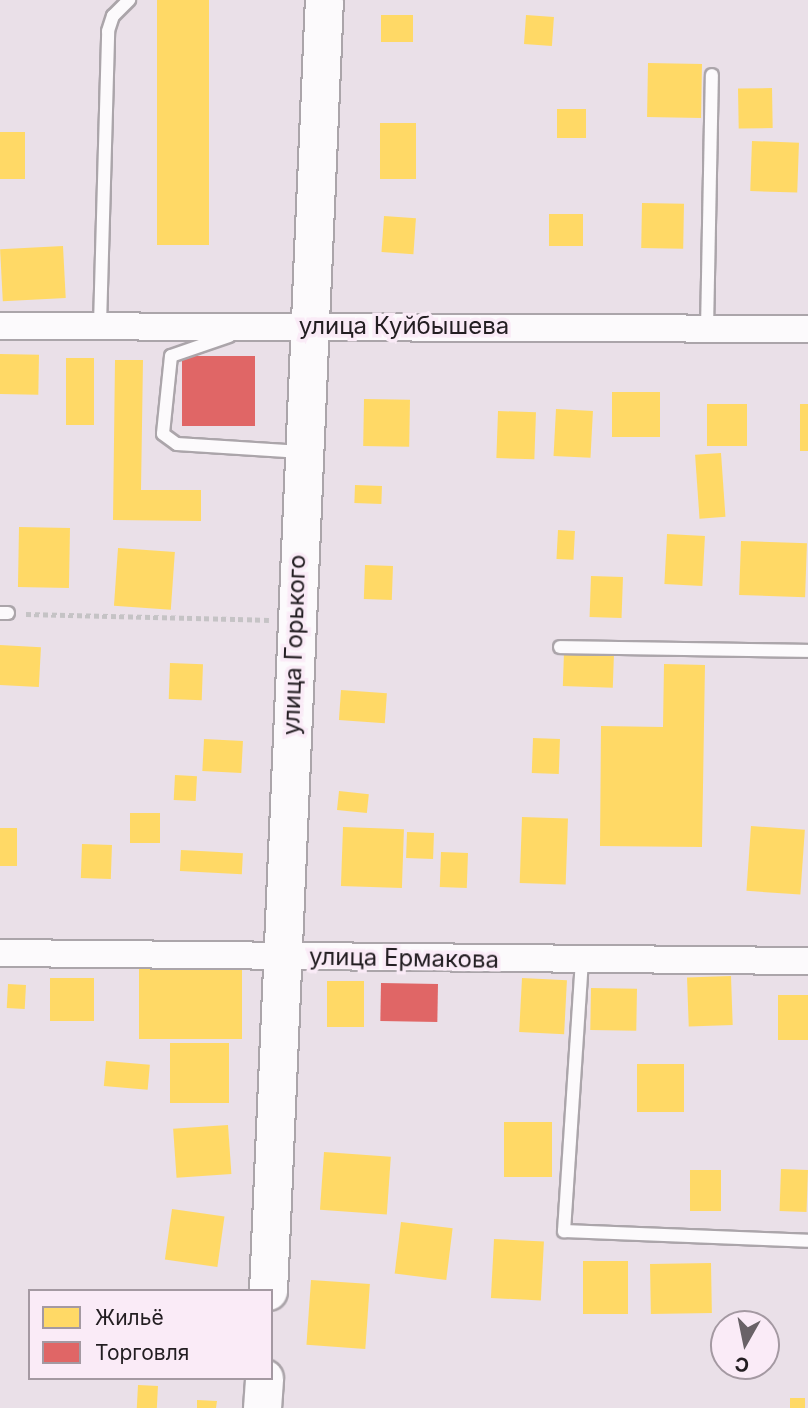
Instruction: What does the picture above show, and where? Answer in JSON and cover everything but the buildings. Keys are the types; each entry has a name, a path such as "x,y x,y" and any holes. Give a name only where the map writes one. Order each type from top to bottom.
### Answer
{"main road":[{"name":"улица Горького","path":"268,1289 303,452 290,325 324,0"},
{"path":"262,1408 264,1380"}],"street":[{"name":"улица Куйбышева","path":"0,326 808,329"},
{"name":"улица Ермакова","path":"0,953 808,961"}],"lane":[{"path":"100,325 108,31 113,16 129,0"},
{"path":"707,329 712,75"},
{"path":"290,325 196,344 171,356 163,434 177,444 303,452"},
{"path":"560,647 808,651"},
{"path":"582,960 564,1231 808,1241"}],"path":[{"path":"4,613 295,621"}]}
